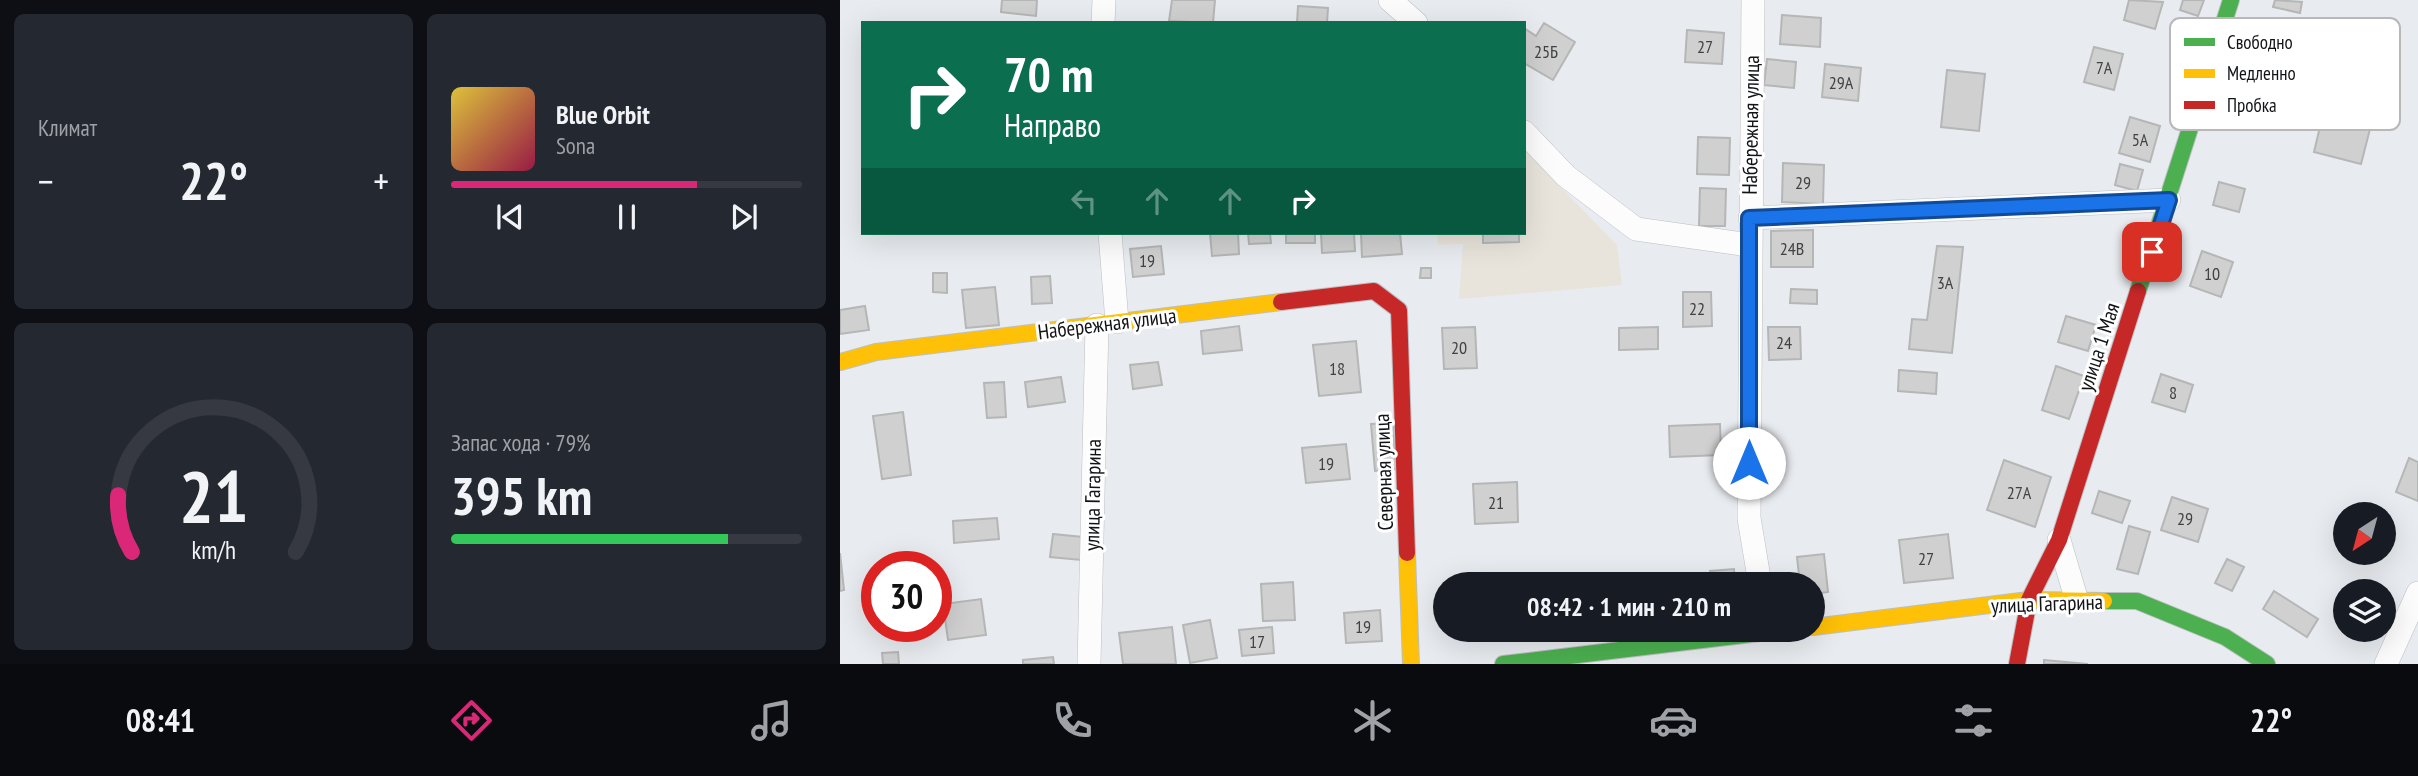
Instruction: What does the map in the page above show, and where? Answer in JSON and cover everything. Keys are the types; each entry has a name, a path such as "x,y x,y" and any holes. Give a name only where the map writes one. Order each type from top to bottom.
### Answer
{"street":[{"path":"1103,21 1104,0"},
{"path":"1390,0 1414,21"},
{"name":"Набережная улица","path":"1753,0 1749,218 1749,518 1758,572"},
{"name":"улица 1 Мая","path":"2225,18 2231,0"},
{"name":"улица 1 Мая","path":"2017,664 2029,600 2059,540 2191,130"},
{"path":"1526,134 1566,176 1636,229 1749,245"},
{"path":"1749,218 2169,200"},
{"name":"улица Гагарина","path":"1089,664 1110,235"},
{"name":"Набережная улица","path":"840,362 876,352 1374,290"},
{"name":"Северная улица","path":"1374,290 1399,310 1411,664"},
{"path":"2059,540 2077,601"},
{"path":"2386,664 2418,593"},
{"name":"улица Гагарина","path":"1825,626 2029,600 2137,601 2225,637 2267,664"},
{"path":"1503,664 1684,642"}],"shaded area":[{"path":"1526,152 1617,245 1622,285 1459,299 1463,244 1438,245 1437,235 1526,235"}],"building":[{"path":"1002,0 1037,0 1036,16 1001,12"},
{"path":"1172,0 1215,0 1213,21 1169,21"},
{"path":"2129,0 2163,2 2155,29 2124,20"},
{"path":"2183,0 2204,0 2198,16 2180,10"},
{"path":"2275,0 2302,2 2300,13 2273,7"},
{"path":"1298,6 1328,8 1327,21 1297,21"},
{"path":"1782,15 1821,18 1820,47 1780,44"},
{"path":"1544,23 1575,42 1553,80 1526,64 1526,29 1536,36"},
{"path":"1687,30 1724,33 1722,64 1685,62"},
{"path":"2094,47 2123,54 2114,90 2084,82"},
{"path":"1767,59 1796,62 1794,88 1764,85"},
{"path":"1825,64 1861,68 1858,101 1822,97"},
{"path":"1947,70 1985,74 1979,131 1941,127"},
{"path":"2130,117 2160,126 2150,162 2119,153"},
{"path":"2319,130 2370,130 2361,164 2314,152"},
{"path":"1698,137 1730,138 1729,175 1697,174"},
{"path":"1783,163 1824,165 1823,204 1782,202"},
{"path":"2120,164 2143,170 2137,191 2115,185"},
{"path":"2219,182 2245,189 2239,212 2213,205"},
{"path":"1700,188 1726,189 1725,226 1699,226"},
{"path":"1813,230 1813,267 1771,267 1771,231"},
{"path":"1210,235 1238,235 1239,254 1212,256"},
{"path":"1248,235 1270,235 1271,243 1249,244"},
{"path":"1286,235 1315,235 1315,243 1286,243"},
{"path":"1321,235 1354,235 1355,251 1322,253"},
{"path":"1361,235 1400,235 1402,254 1362,257"},
{"path":"1483,235 1519,235 1519,242 1483,243"},
{"path":"1161,246 1164,274 1133,277 1130,249"},
{"path":"1937,246 1963,247 1952,353 1909,349 1912,319 1927,320"},
{"path":"2202,251 2233,262 2221,297 2190,286"},
{"path":"1421,268 1431,268 1431,278 1420,278"},
{"path":"933,273 947,273 947,293 933,292"},
{"path":"1050,276 1052,303 1032,304 1031,277"},
{"path":"995,287 999,325 966,328 962,290"},
{"path":"1791,289 1817,290 1817,304 1790,303"},
{"path":"1683,292 1711,292 1712,326 1683,327"},
{"path":"865,306 869,330 840,334 840,310"},
{"path":"2066,316 2096,325 2088,351 2058,342"},
{"path":"1239,326 1242,350 1203,354 1201,331"},
{"path":"1475,327 1477,368 1444,369 1442,328"},
{"path":"1658,327 1658,349 1619,350 1619,328"},
{"path":"1768,327 1800,327 1801,359 1769,360"},
{"path":"1356,341 1361,392 1319,396 1313,345"},
{"path":"1158,362 1162,385 1133,389 1130,365"},
{"path":"2056,366 2084,376 2069,419 2042,410"},
{"path":"1899,370 1937,373 1936,394 1898,391"},
{"path":"2161,374 2193,385 2185,412 2152,402"},
{"path":"1061,377 1065,402 1028,407 1025,382"},
{"path":"1004,382 1006,417 987,418 984,383"},
{"path":"903,412 911,475 882,479 873,416"},
{"path":"1393,423 1396,469 1375,471 1371,424"},
{"path":"1720,424 1721,455 1670,457 1669,426"},
{"path":"1346,444 1350,479 1306,483 1302,448"},
{"path":"2409,458 2418,462 2418,501 2396,492"},
{"path":"2004,460 2051,477 2035,527 1987,510"},
{"path":"1517,482 1518,522 1475,524 1473,484"},
{"path":"2099,491 2130,501 2122,523 2092,513"},
{"path":"2172,497 2208,509 2198,542 2161,530"},
{"path":"997,518 999,539 954,543 953,521"},
{"path":"2129,526 2150,532 2138,574 2117,569"},
{"path":"1053,534 1083,537 1081,560 1050,557"},
{"path":"1948,534 1953,578 1904,583 1899,540"},
{"path":"840,553 844,590 840,591"},
{"path":"1824,554 1828,592 1825,592 1825,572 1799,572 1797,557"},
{"path":"2227,559 2244,567 2232,591 2215,583"},
{"path":"1734,569 1734,572 1710,572"},
{"path":"1293,582 1295,620 1263,621 1261,584"},
{"path":"2274,591 2318,619 2307,637 2263,609"},
{"path":"981,599 986,635 952,639 952,603"},
{"path":"1380,610 1382,641 1346,643 1344,613"},
{"path":"1210,620 1217,658 1190,663 1183,625"},
{"path":"1172,627 1176,664 1123,664 1119,633"},
{"path":"1272,627 1274,653 1242,656 1239,630"},
{"path":"898,652 899,664 883,664 882,653"},
{"path":"1053,657 1054,664 1023,664 1023,660"},
{"path":"2044,660 2088,664 2044,664"}],"traffic: fast":[{"path":"2225,18 2231,0"},
{"path":"2138,291 2189,130"},
{"path":"2104,601 2137,601 2225,637 2267,664"},
{"path":"1503,664 1685,642"}],"traffic: slow":[{"path":"840,362 876,352 1281,302"},
{"path":"1407,553 1411,664"},
{"path":"1825,626 2029,600 2104,601"}],"traffic: jam":[{"path":"1281,302 1374,291 1399,310 1407,553"},
{"path":"2017,664 2029,600 2059,540 2138,291"}],"route":[{"path":"1749,463 1749,218 2169,200 2152,252"}]}
